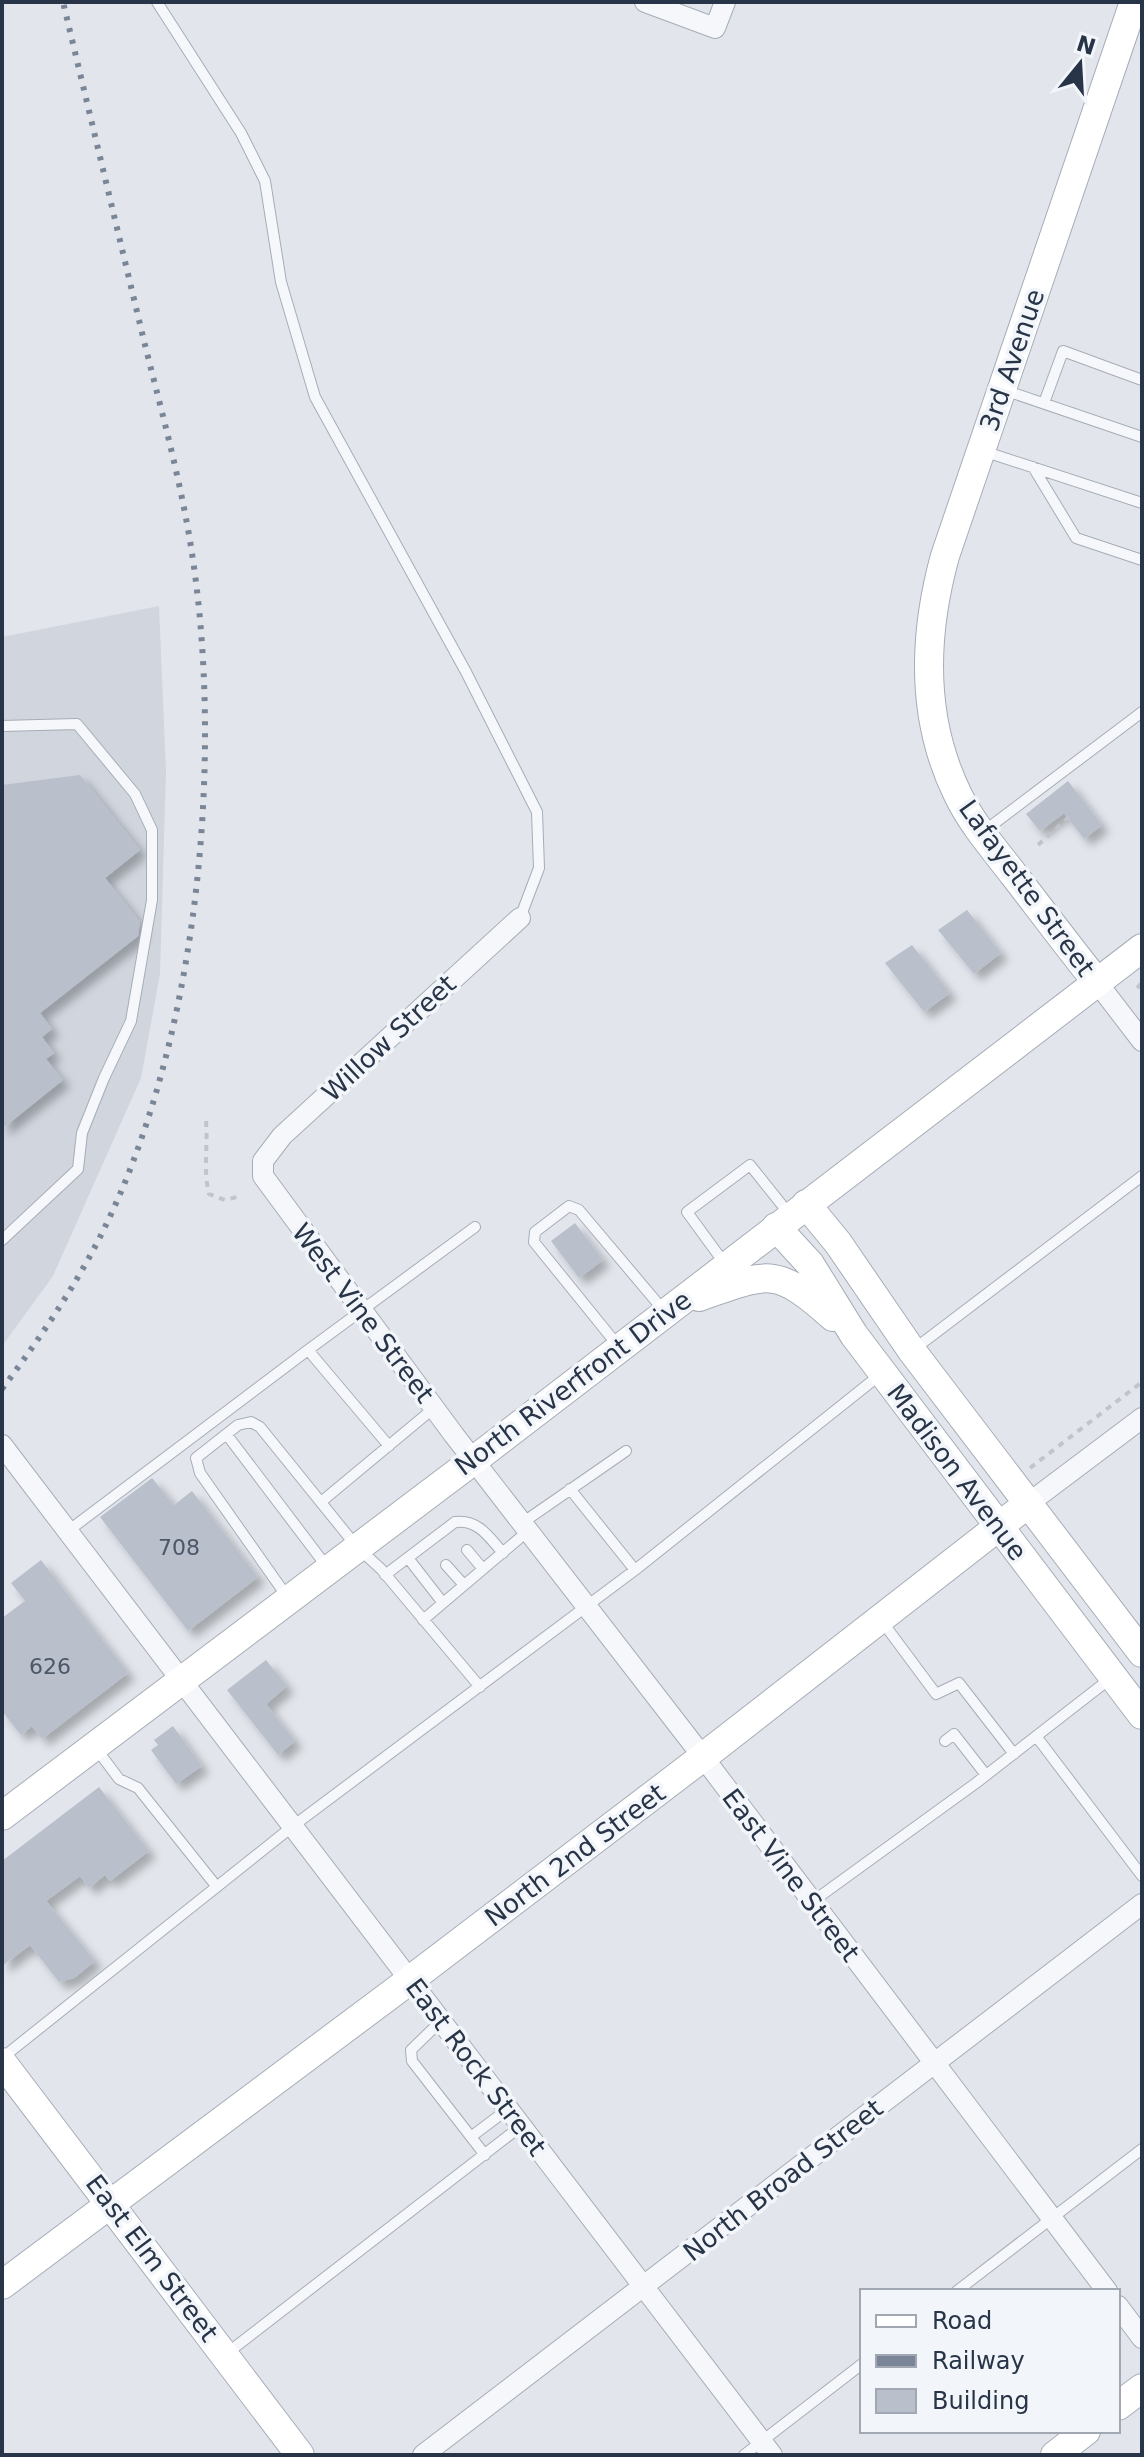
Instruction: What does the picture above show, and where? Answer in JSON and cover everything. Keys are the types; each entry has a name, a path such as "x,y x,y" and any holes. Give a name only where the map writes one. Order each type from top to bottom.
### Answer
{"street":[{"path":"645,2 715,28 725,2"},
{"name":"3rd Avenue","path":"935,724 928,656 933,606 945,556 1134,2"},
{"name":"Lafayette Street","path":"935,724 944,761 958,796 982,833 1142,1041"},
{"name":"Willow Street","path":"263,1161 282,1136 520,918"},
{"name":"North Riverfront Drive","path":"2,1816 474,1460 1142,948"},
{"name":"West Vine Street","path":"263,1161 263,1176 271,1189 474,1460"},
{"name":"Madison Avenue","path":"791,1215 810,1264 854,1335 1142,1715"},
{"name":"Madison Avenue","path":"791,1215 838,1243 912,1351 1142,1653"},
{"path":"671,1309 746,1281 773,1278 799,1287 854,1335"},
{"name":"North 2nd Street","path":"2,2285 410,1980 1142,1418"},
{"name":"East Rock Street","path":"2,1445 767,2448"},
{"name":"East Vine Street","path":"474,1460 1105,2289"},
{"name":"North Broad Street","path":"423,2455 1142,1904"},
{"name":"East Elm Street","path":"2,2060 300,2455"},
{"path":"1120,2309 1142,2338"},
{"path":"1120,2404 1142,2388"},
{"path":"1055,2455 1083,2433"}],"lane":[{"path":"157,2 241,133 265,181 281,282 315,397 466,672 537,812 539,868 520,918"},
{"path":"1044,403 1063,351 1142,380"},
{"path":"1002,389 1142,437"},
{"path":"981,450 1142,503"},
{"path":"1033,467 1076,538 1142,560"},
{"path":"982,833 1142,712"},
{"path":"2,726 77,724 135,794 152,830 152,900 131,1021 82,1133 78,1169 2,1240"},
{"path":"727,1266 687,1212 750,1165 791,1215"},
{"path":"912,1351 1142,1176"},
{"path":"619,1348 534,1242 535,1232 569,1206 579,1210 671,1309"},
{"path":"68,1531 475,1227"},
{"path":"308,1350 389,1446"},
{"path":"2,2060 293,1826 587,1607 883,1373"},
{"path":"321,1502 434,1408"},
{"path":"289,1598 200,1473 196,1458 238,1425 251,1422 260,1427 357,1547 385,1575 480,1687"},
{"path":"227,1435 328,1568"},
{"path":"423,1620 503,1553 525,1527 570,1489 626,1451"},
{"path":"570,1489 635,1570"},
{"path":"385,1575 430,1546 455,1522 466,1521 483,1529 503,1553"},
{"path":"467,1550 483,1569"},
{"path":"408,1558 443,1603"},
{"path":"446,1565 464,1585"},
{"path":"880,1618 936,1694 959,1683 1014,1754"},
{"path":"812,1902 986,1775 1113,1677"},
{"path":"945,1741 954,1734 986,1775"},
{"path":"1036,1736 1142,1876"},
{"path":"94,1745 119,1779 138,1788 217,1887"},
{"path":"441,2021 416,2043 411,2050 412,2061 485,2155"},
{"path":"472,2136 508,2109"},
{"path":"225,2355 521,2126"},
{"path":"960,2289 1142,2149"},
{"path":"744,2455 767,2448 860,2366"}],"path":[{"path":"1038,845 1069,817"},
{"path":"1042,829 1047,836"},
{"path":"1137,988 1142,983"},
{"path":"206,1121 208,1150 205,1177 209,1194 225,1200 241,1196"},
{"path":"1026,1471 1142,1382"}],"shaded area":[{"path":"159,606 166,771 160,974 141,1078 53,1276 2,1346 2,637"}],"building":[{"path":"80,775 140,850 105,878 140,922 138,936 40,1013 52,1029 42,1037 54,1053 46,1059 63,1080 2,1129 2,785"},
{"path":"1068,781 1102,825 1084,839 1064,813 1040,831 1026,814"},
{"path":"967,910 1001,953 974,974 938,930"},
{"path":"912,945 950,993 924,1012 885,963"},
{"path":"575,1223 603,1260 579,1278 551,1241"},
{"path":"152,1478 174,1505 192,1491 258,1577 188,1631 100,1517"},
{"path":"41,1560 128,1673 42,1739 32,1726 21,1735 2,1711 2,1618 25,1601 11,1583"},
{"path":"266,1660 287,1686 266,1704 295,1741 278,1755 227,1690"},
{"path":"173,1726 202,1766 176,1784 151,1750 158,1745 154,1740"},
{"path":"99,1787 149,1851 110,1881 105,1875 89,1888 80,1876 46,1901 95,1961 74,1978 59,1982 30,1945 2,1966 2,1861"}],"railway":[{"path":"2,1389 42,1334 78,1276 100,1237 133,1161 160,1078 181,990 195,899 203,808 205,717 201,630 187,521 63,2"}]}
